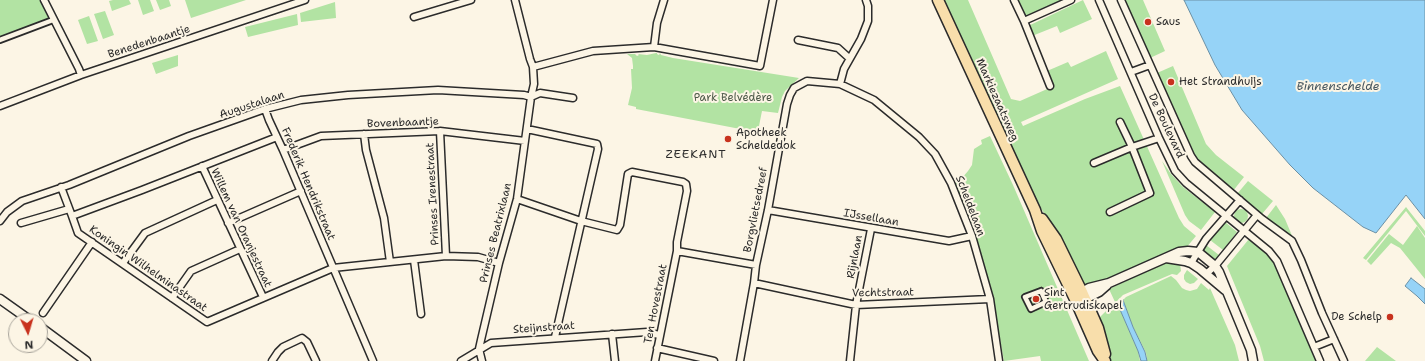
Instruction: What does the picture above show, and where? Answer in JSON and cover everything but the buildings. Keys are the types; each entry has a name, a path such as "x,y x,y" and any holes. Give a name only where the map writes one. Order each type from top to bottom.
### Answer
{"main road":[{"name":"Markiezaatsweg","path":"938,0 1035,210 1042,231 1080,297 1098,352 1106,361"}],"street":[{"path":"44,0 81,75"},
{"name":"Benedenbaantje","path":"0,106 81,75 305,0"},
{"path":"414,17 471,0"},
{"name":"Prinses Beatrixlaan","path":"480,349 499,263 517,199 534,84 533,67 515,0"},
{"path":"654,47 657,23 664,0"},
{"path":"533,67 593,51 654,47 760,66 773,0"},
{"path":"840,84 844,69 861,39 868,21 868,6 866,0"},
{"path":"1014,0 1050,86"},
{"path":"1024,21 1071,0"},
{"name":"De Boulevard","path":"1099,0 1159,138 1176,171 1186,183 1277,260 1320,361"},
{"name":"De Boulevard","path":"1121,0 1191,156 1195,162 1260,217 1292,241 1344,361"},
{"path":"0,40 54,20"},
{"path":"798,40 838,48 849,58"},
{"path":"1131,72 1150,65"},
{"name":"Borgvlietsedreef","path":"740,361 756,265 790,95 794,88 807,81 840,84"},
{"name":"Scheldelaan","path":"840,84 874,100 919,137 934,154 952,183 972,236 990,299 999,361"},
{"name":"Augustalaan","path":"0,220 7,212 22,201 190,136 265,109 301,100 348,95 438,90 524,95 531,97 540,93 572,98"},
{"name":"Frederik Hendrikstraat","path":"265,109 373,361"},
{"path":"1110,212 1150,193 1132,147 1120,122"},
{"path":"527,129 597,144 598,150 556,337"},
{"name":"Bovenbaantje","path":"283,150 321,136 440,131 525,141"},
{"name":"Prinses Irenestraat","path":"440,131 446,256"},
{"path":"364,134 366,150 384,218 390,262"},
{"path":"72,216 277,137"},
{"path":"1094,163 1132,147 1159,138"},
{"name":"Willem van Oranjestraat","path":"202,166 263,297"},
{"name":"Ten Hovestraat","path":"581,221 617,230 620,225 628,174 632,172 683,182 686,184 687,191 677,242 677,251 655,361"},
{"name":"Koningin Wilhelminastraat","path":"61,187 78,233 207,322 263,297"},
{"path":"228,222 301,191"},
{"path":"517,199 581,221"},
{"path":"123,263 145,233 217,200"},
{"path":"1191,263 1206,239 1240,200"},
{"path":"21,223 69,209"},
{"name":"IJssellaan","path":"768,210 949,241 972,236"},
{"path":"1206,274 1260,217"},
{"name":"Rijnlaan","path":"850,361 856,305 871,228"},
{"path":"43,313 92,242"},
{"path":"172,298 191,271 240,249"},
{"path":"677,251 756,265"},
{"path":"1080,297 1099,292 1109,283 1179,252 1198,252 1215,266 1219,272 1225,290 1251,350 1253,361"},
{"path":"263,297 333,268 446,256 478,257 499,263"},
{"path":"1166,258 1191,263 1225,290"},
{"path":"414,260 421,314"},
{"name":"Vechtstraat","path":"754,284 856,305 990,299"},
{"path":"1041,291 1046,302 1031,309 1026,297 1041,291"},
{"path":"0,299 20,313"},
{"name":"Steijnstraat","path":"461,361 491,343 556,337 647,332 659,335"},
{"path":"48,334 86,361"},
{"path":"612,334 615,361"},
{"path":"272,361 283,347 302,338 307,342 316,361"},
{"path":"1314,347 1334,339"},
{"path":"657,348 714,361"},
{"path":"480,349 482,361"}],"green space":[{"path":"0,0 40,0 49,19 0,38"},
{"path":"129,0 131,4 112,11 109,1"},
{"path":"138,0 150,0 154,11 143,15"},
{"path":"156,0 169,0 171,6 160,10"},
{"path":"185,0 246,0 191,18"},
{"path":"941,0 968,0 1011,99 1020,101 1054,86 1047,71 1068,62 1071,67 1106,51 1118,79 1021,122 1023,126 1085,99 1120,86 1179,218 1184,226 1196,236 1186,248 1108,280 1086,285 1081,281 1058,233 1033,197"},
{"path":"1062,0 1024,17 1017,1"},
{"path":"1083,0 1092,19 1060,33 1057,26 1032,36 1028,26"},
{"path":"1124,0 1143,0 1165,51 1150,58"},
{"path":"335,2 336,18 301,22 300,13"},
{"path":"105,11 114,35 103,39 94,14"},
{"path":"297,14 298,25 248,37 245,27"},
{"path":"89,16 98,41 87,44 78,20"},
{"name":"Park Belvédère","path":"657,53 659,55 660,53 661,55 673,58 799,78 785,91 778,113 762,111 758,131 756,132 636,109 636,107 628,105 632,88 631,69 633,69 633,66 632,58 627,54 635,54 637,56 639,55 638,54 647,55"},
{"path":"178,55 178,66 156,74 152,63"},
{"path":"1173,66 1206,144 1216,155 1244,177 1233,191 1197,160 1191,152 1157,73"},
{"path":"990,136 1013,185 1089,361 1041,361 1040,356 1004,361 990,285 966,209 955,183 962,178 972,165 974,149 982,144 981,140"},
{"path":"1162,161 1183,187 1215,212 1201,230 1189,221 1185,215"},
{"path":"1248,181 1273,201 1262,214 1237,194"},
{"path":"1276,205 1285,219 1298,250 1291,239 1266,218"},
{"path":"1406,207 1425,231 1425,236 1406,211 1366,260 1363,258"},
{"path":"1238,209 1244,209 1248,213 1248,219 1244,223 1238,223 1234,219 1234,213"},
{"path":"1225,222 1237,232 1223,250 1210,240"},
{"path":"1417,226 1425,238 1425,279 1400,248 1391,243 1371,265 1367,261 1389,234 1403,245"},
{"path":"1249,239 1271,257 1274,262 1317,361 1264,361 1260,346 1227,266"},
{"path":"1206,245 1219,255 1215,260 1201,251"},
{"path":"1164,263 1180,263 1181,271 1177,275 1172,274 1123,295 1116,302 1138,351 1140,361 1111,361 1097,320 1115,302 1109,289"},
{"path":"1187,270 1198,279 1194,283 1190,284 1184,279 1184,275"},
{"path":"1171,276 1182,288 1186,290 1190,291 1197,289 1201,283 1209,290 1210,288 1235,345 1239,361 1147,361 1146,353 1133,327 1123,300 1126,297"},
{"path":"1377,347 1396,361 1365,361"}],"water":[{"name":"Binnenschelde","path":"1184,0 1425,0 1425,219 1406,195 1376,233 1363,227 1313,188 1290,165 1242,110 1215,65"},
{"path":"1411,278 1425,289 1425,304 1405,286"},
{"path":"1123,300 1133,327 1145,352 1147,361 1141,361 1118,305"}],"place":[{"name":"Saus","path":"1148,22"},
{"name":"Het Strandhuijs","path":"1171,82"},
{"name":"Apotheek Scheldedok","path":"728,139"},
{"name":"Sint Gertrudiskapel","path":"1036,299"},
{"name":"De Schelp","path":"1390,317"}],"district":[{"name":"ZEEKANT","path":"696,155"}]}
